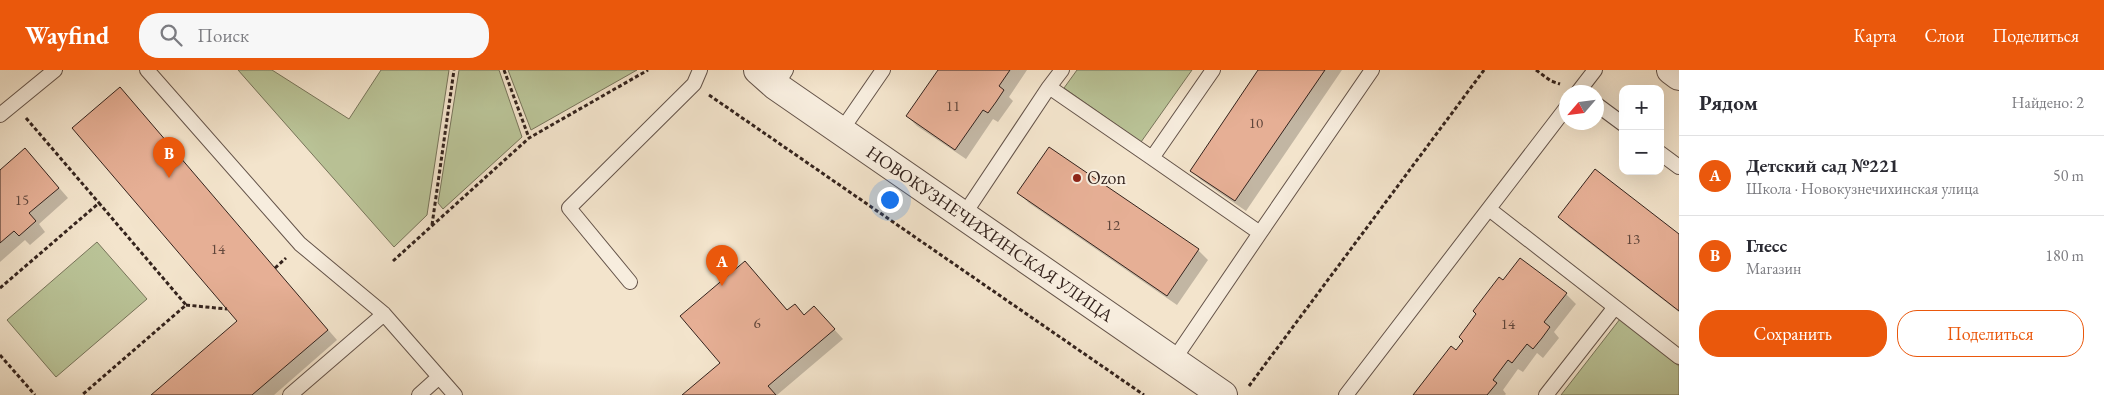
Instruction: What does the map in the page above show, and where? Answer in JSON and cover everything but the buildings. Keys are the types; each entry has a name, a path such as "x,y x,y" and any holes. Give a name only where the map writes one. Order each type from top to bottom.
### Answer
{"street":[{"path":"1671,70 1679,76"},
{"name":"НОВОКУЗНЕЧИХИНСКАЯ УЛИЦА","path":"773,75 841,131 1173,361 1235,391"}],"lane":[{"path":"0,115 55,70"},
{"path":"147,70 300,244 384,314 455,395"},
{"path":"630,282 569,208 694,84 700,70"},
{"path":"841,131 883,70"},
{"path":"963,216 1062,70"},
{"path":"1152,158 1213,70"},
{"path":"1173,361 1372,70"},
{"path":"1585,85 1595,70"},
{"path":"1049,87 1260,233"},
{"path":"1604,110 1619,121"},
{"path":"1346,395 1559,117"},
{"path":"1664,156 1679,167"},
{"path":"1489,208 1679,357"},
{"path":"1546,395 1615,307"},
{"path":"290,395 384,314"},
{"path":"419,395 439,377"}],"path":[{"path":"432,226 454,70"},
{"path":"504,70 529,138"},
{"path":"393,261 529,138 648,70"},
{"path":"1235,391 1484,70"},
{"path":"1536,70 1551,81 1562,85"},
{"path":"694,84 1144,395"},
{"path":"13,104 186,305 227,309"},
{"path":"0,288 98,203"},
{"path":"82,395 186,305"},
{"path":"0,355 35,395"}],"green space":[{"path":"238,70 272,70 349,119 381,70 449,70 427,215 394,247"},
{"path":"459,70 499,70 522,137 443,209 438,203"},
{"path":"508,70 637,70 531,130"},
{"path":"1077,70 1192,70 1141,142 1064,88"},
{"path":"97,242 147,299 56,377 7,320"},
{"path":"1620,319 1679,366 1679,395 1561,395"}],"place":[{"name":"Глесс","path":"169,178"},
{"name":"Ozon","path":"1077,178"},
{"name":"Детский сад №221","path":"722,286"}]}
